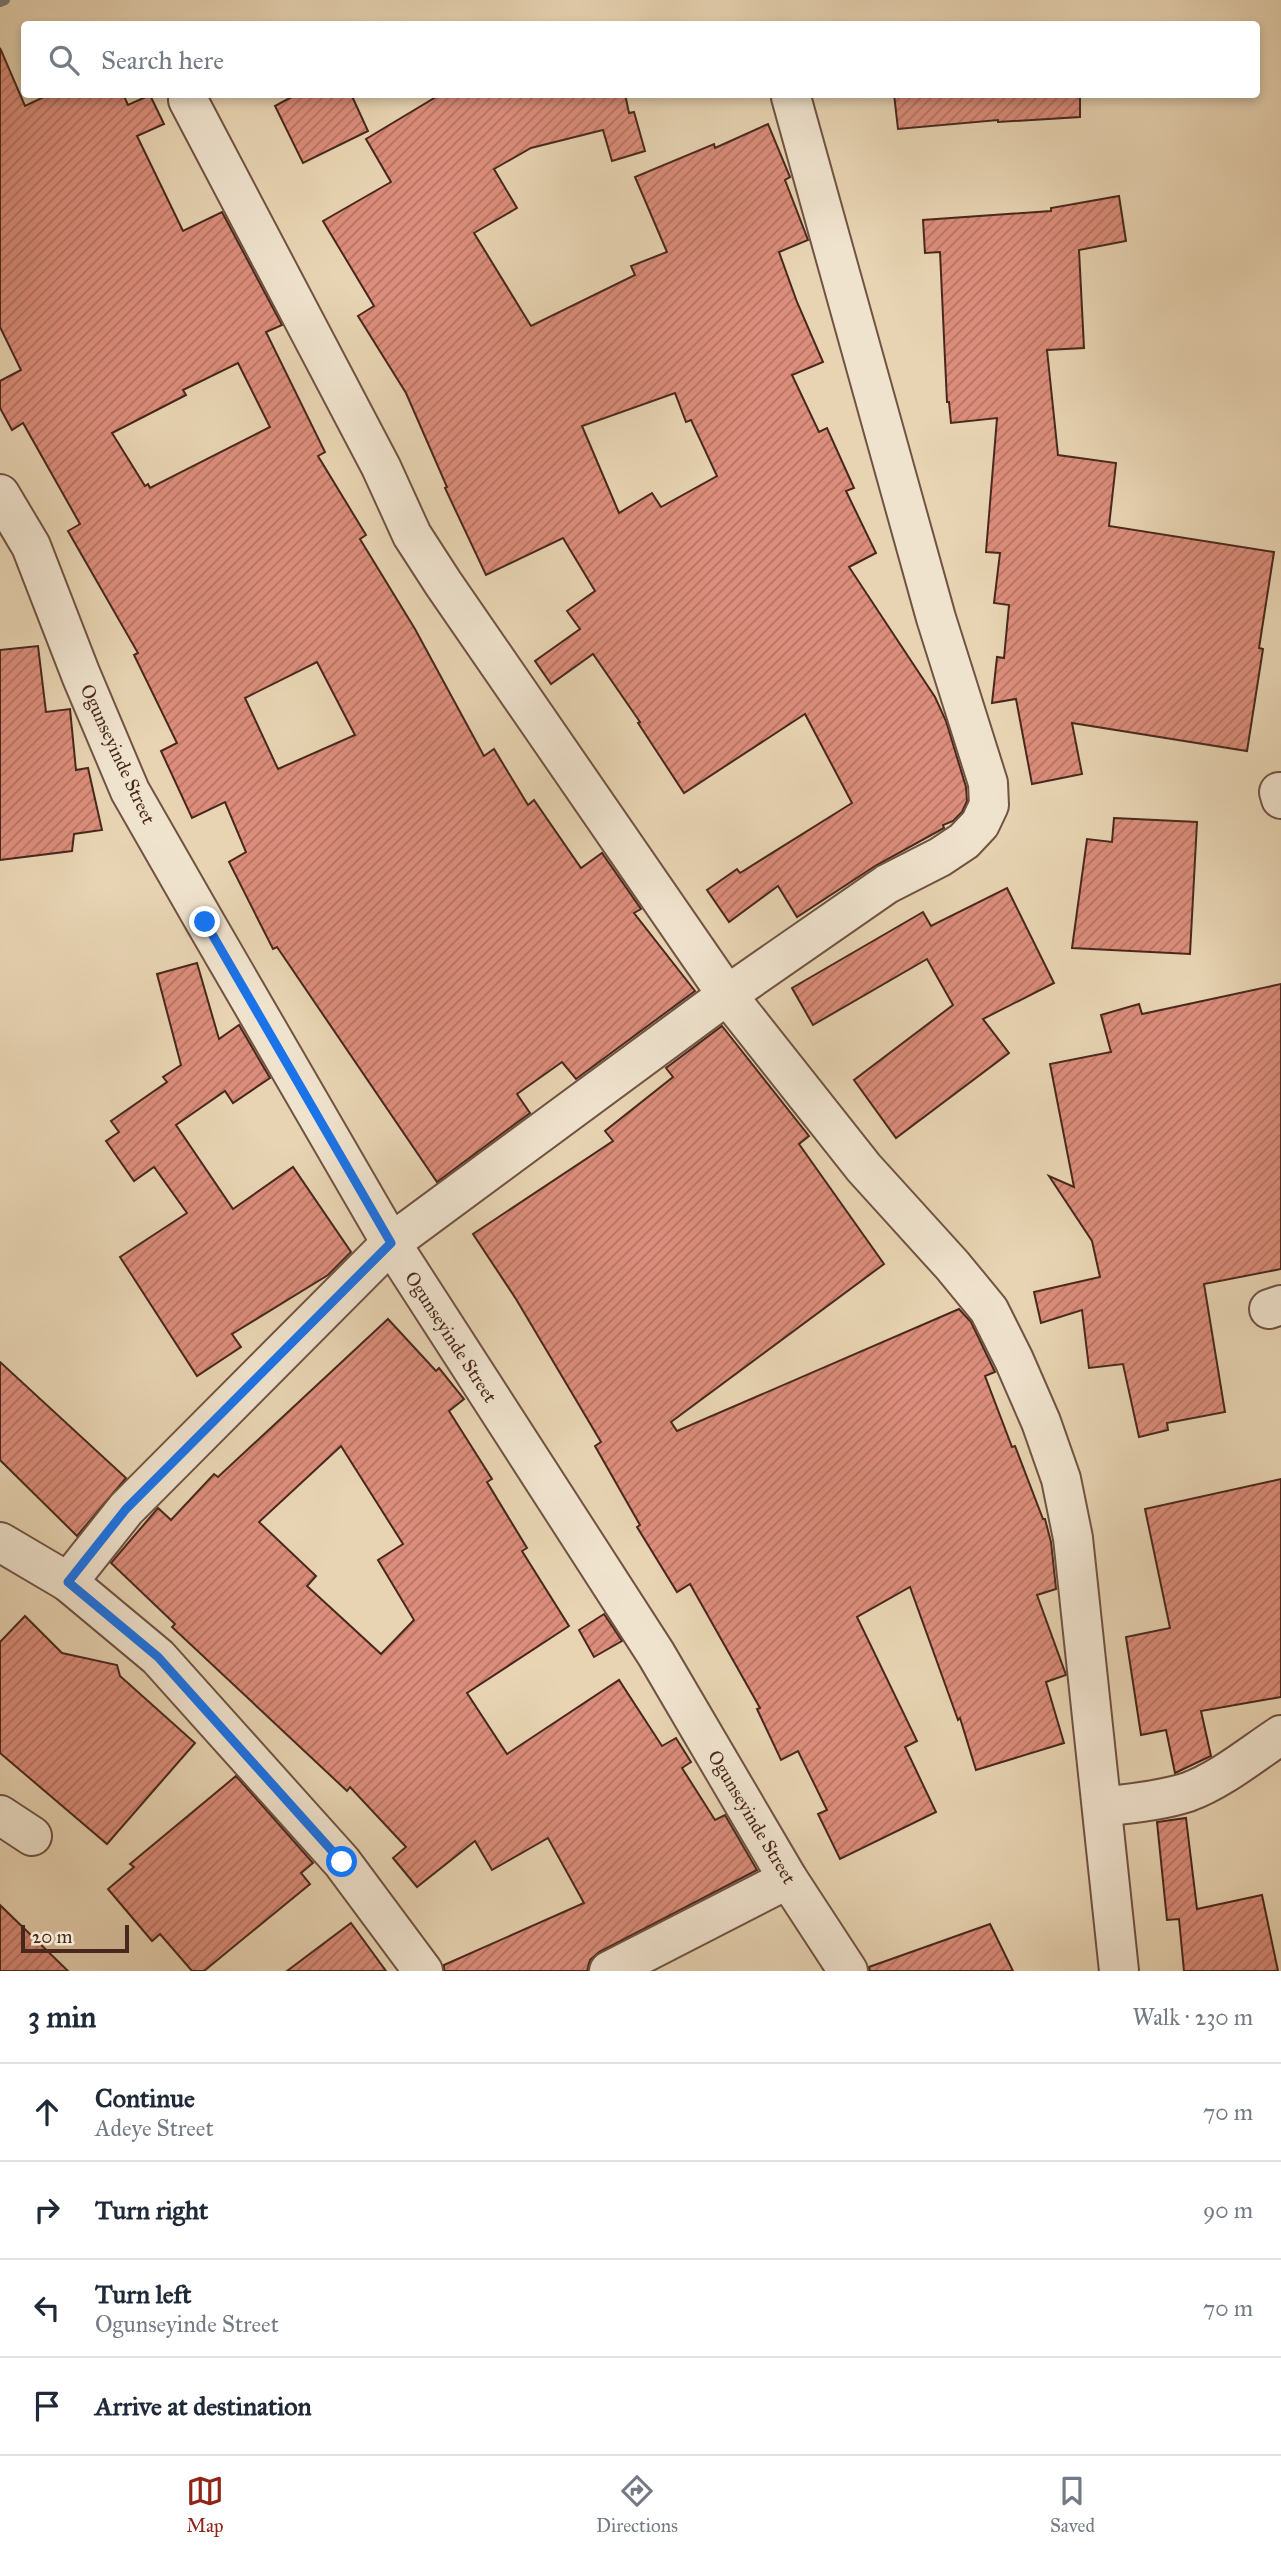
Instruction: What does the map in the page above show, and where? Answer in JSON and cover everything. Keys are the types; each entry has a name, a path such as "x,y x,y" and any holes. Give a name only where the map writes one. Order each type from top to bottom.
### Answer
{"street":[{"path":"68,1582 126,1509 391,1243 727,995 887,884 940,857 964,841 979,824 989,805 988,783 936,618 791,98"},
{"path":"188,100 374,455 412,535 489,653 727,995 864,1168 989,1310 1014,1360 1041,1422 1057,1468 1073,1538 1119,1971"},
{"name":"Ogunseyinde Street","path":"0,494 31,546 130,791 391,1243 656,1654 788,1879 848,1971"},
{"path":"0,1542 68,1582 158,1657 342,1862 423,1971"},
{"path":"1103,1807 1190,1791 1229,1770 1281,1735"},
{"path":"0,1815 32,1836"},
{"path":"608,1971 788,1879"}],"building":[{"path":"0,48 25,106 42,98 125,98 128,105 143,98 151,98 164,124 137,136 183,231 222,212 282,325 266,332 325,452 318,456 366,535 360,539 415,629 484,756 494,749 528,805 534,800 581,868 602,853 641,909 634,913 695,991 576,1079 562,1062 517,1094 530,1113 437,1182 277,947 273,949 229,862 246,852 225,802 192,818 161,751 177,743 134,655 138,653 68,531 80,524 23,423 12,430 0,408 0,381 21,370 0,327","holes":["238,363 270,427 150,488 148,484 145,486 112,433 186,395 183,390","317,662 355,735 278,769 245,698"]},
{"path":"290,98 353,98 368,131 303,163 275,106"},
{"path":"434,98 626,98 629,113 634,112 645,151 612,161 603,130 531,148 494,169 517,208 474,233 531,326 635,275 631,266 667,252 635,177 714,144 715,148 768,124 790,177 785,180 808,240 779,252 823,362 792,375 819,432 827,428 854,488 846,491 876,553 849,567 935,697 946,721 966,787 967,801 962,812 953,821 875,866 797,917 778,886 729,922 707,890 737,869 740,873 852,803 805,714 684,793 593,654 551,684 535,661 580,629 567,611 595,591 563,538 486,575 445,488 447,487 406,393 358,316 374,306 323,221 391,182 366,139","holes":["675,393 686,422 691,420 717,476 661,507 652,493 619,513 582,426"]},
{"path":"894,98 1080,98 1080,117 998,120 898,129"},
{"path":"1119,196 1126,241 1079,250 1084,348 1047,350 1058,455 1116,463 1109,526 1274,552 1259,648 1263,649 1247,751 1072,723 1082,774 1032,784 1016,699 992,703 997,657 1004,658 1009,605 994,603 1000,553 986,552 997,418 951,423 947,402 940,252 925,253 923,220 1051,211 1051,208"},
{"path":"38,646 46,712 70,709 76,770 88,768 102,830 74,834 72,851 0,860 0,650"},
{"path":"1114,818 1197,822 1190,954 1072,948 1087,839 1112,842"},
{"path":"1007,888 1054,983 983,1019 1009,1053 896,1138 854,1080 953,1005 927,959 813,1025 792,988 923,912 931,926"},
{"path":"197,963 219,1039 239,1025 270,1078 233,1103 225,1091 176,1125 233,1209 293,1167 351,1252 328,1275 232,1334 241,1347 197,1376 120,1257 187,1213 154,1167 134,1181 106,1141 119,1132 111,1121 167,1082 163,1077 181,1065 157,974"},
{"path":"1281,984 1281,1269 1204,1284 1225,1412 1167,1423 1168,1430 1139,1437 1123,1364 1089,1368 1082,1310 1041,1323 1034,1292 1100,1277 1092,1241 1049,1176 1074,1187 1050,1064 1111,1052 1101,1015 1139,1004 1142,1014"},
{"path":"722,1026 809,1136 799,1144 884,1264 671,1422 677,1431 959,1309 971,1322 995,1372 985,1376 1012,1447 1015,1446 1045,1519 1051,1542 1056,1589 1037,1595 1066,1675 1046,1682 1064,1743 976,1770 960,1718 958,1720 910,1587 857,1617 917,1741 905,1747 936,1812 840,1859 818,1814 827,1810 798,1751 781,1760 757,1709 760,1708 690,1584 677,1592 637,1527 640,1525 595,1446 601,1442 516,1299 473,1234 613,1141 605,1131 673,1077 666,1068"},
{"path":"388,1319 436,1371 439,1368 464,1399 449,1411 492,1479 487,1482 527,1548 522,1551 569,1626 467,1693 507,1754 619,1680 662,1746 676,1738 691,1762 682,1768 715,1820 725,1815 757,1870 599,1952 590,1960 587,1971 444,1971 444,1965 584,1903 548,1838 492,1870 475,1841 417,1887 393,1858 406,1847 350,1787 347,1791 172,1627 175,1624 111,1563 158,1508 171,1520 214,1474 218,1477","holes":["341,1446 403,1544 378,1560 414,1620 381,1654 307,1586 316,1576 259,1522"]},
{"path":"0,1362 126,1478 77,1536 0,1460"},
{"path":"1281,1479 1281,1697 1201,1711 1211,1756 1175,1773 1166,1730 1141,1735 1126,1637 1170,1628 1145,1509"},
{"path":"604,1614 622,1641 594,1657 579,1630"},
{"path":"25,1616 62,1653 117,1665 120,1676 195,1743 107,1844 0,1753 0,1642"},
{"path":"236,1776 313,1863 301,1873 310,1884 204,1971 192,1971 160,1934 152,1941 108,1889 134,1867 130,1864"},
{"path":"1186,1818 1197,1909 1262,1895 1278,1971 1184,1971 1179,1919 1167,1920 1157,1822"},
{"path":"0,1905 68,1971 0,1971"},
{"path":"351,1923 386,1971 287,1971"},
{"path":"990,1924 1013,1971 870,1971 869,1967"}],"waterway":[{"path":"0,2 5,0"}],"route":[{"path":"205,922 391,1243 126,1509 68,1582 158,1657 342,1862"}]}
